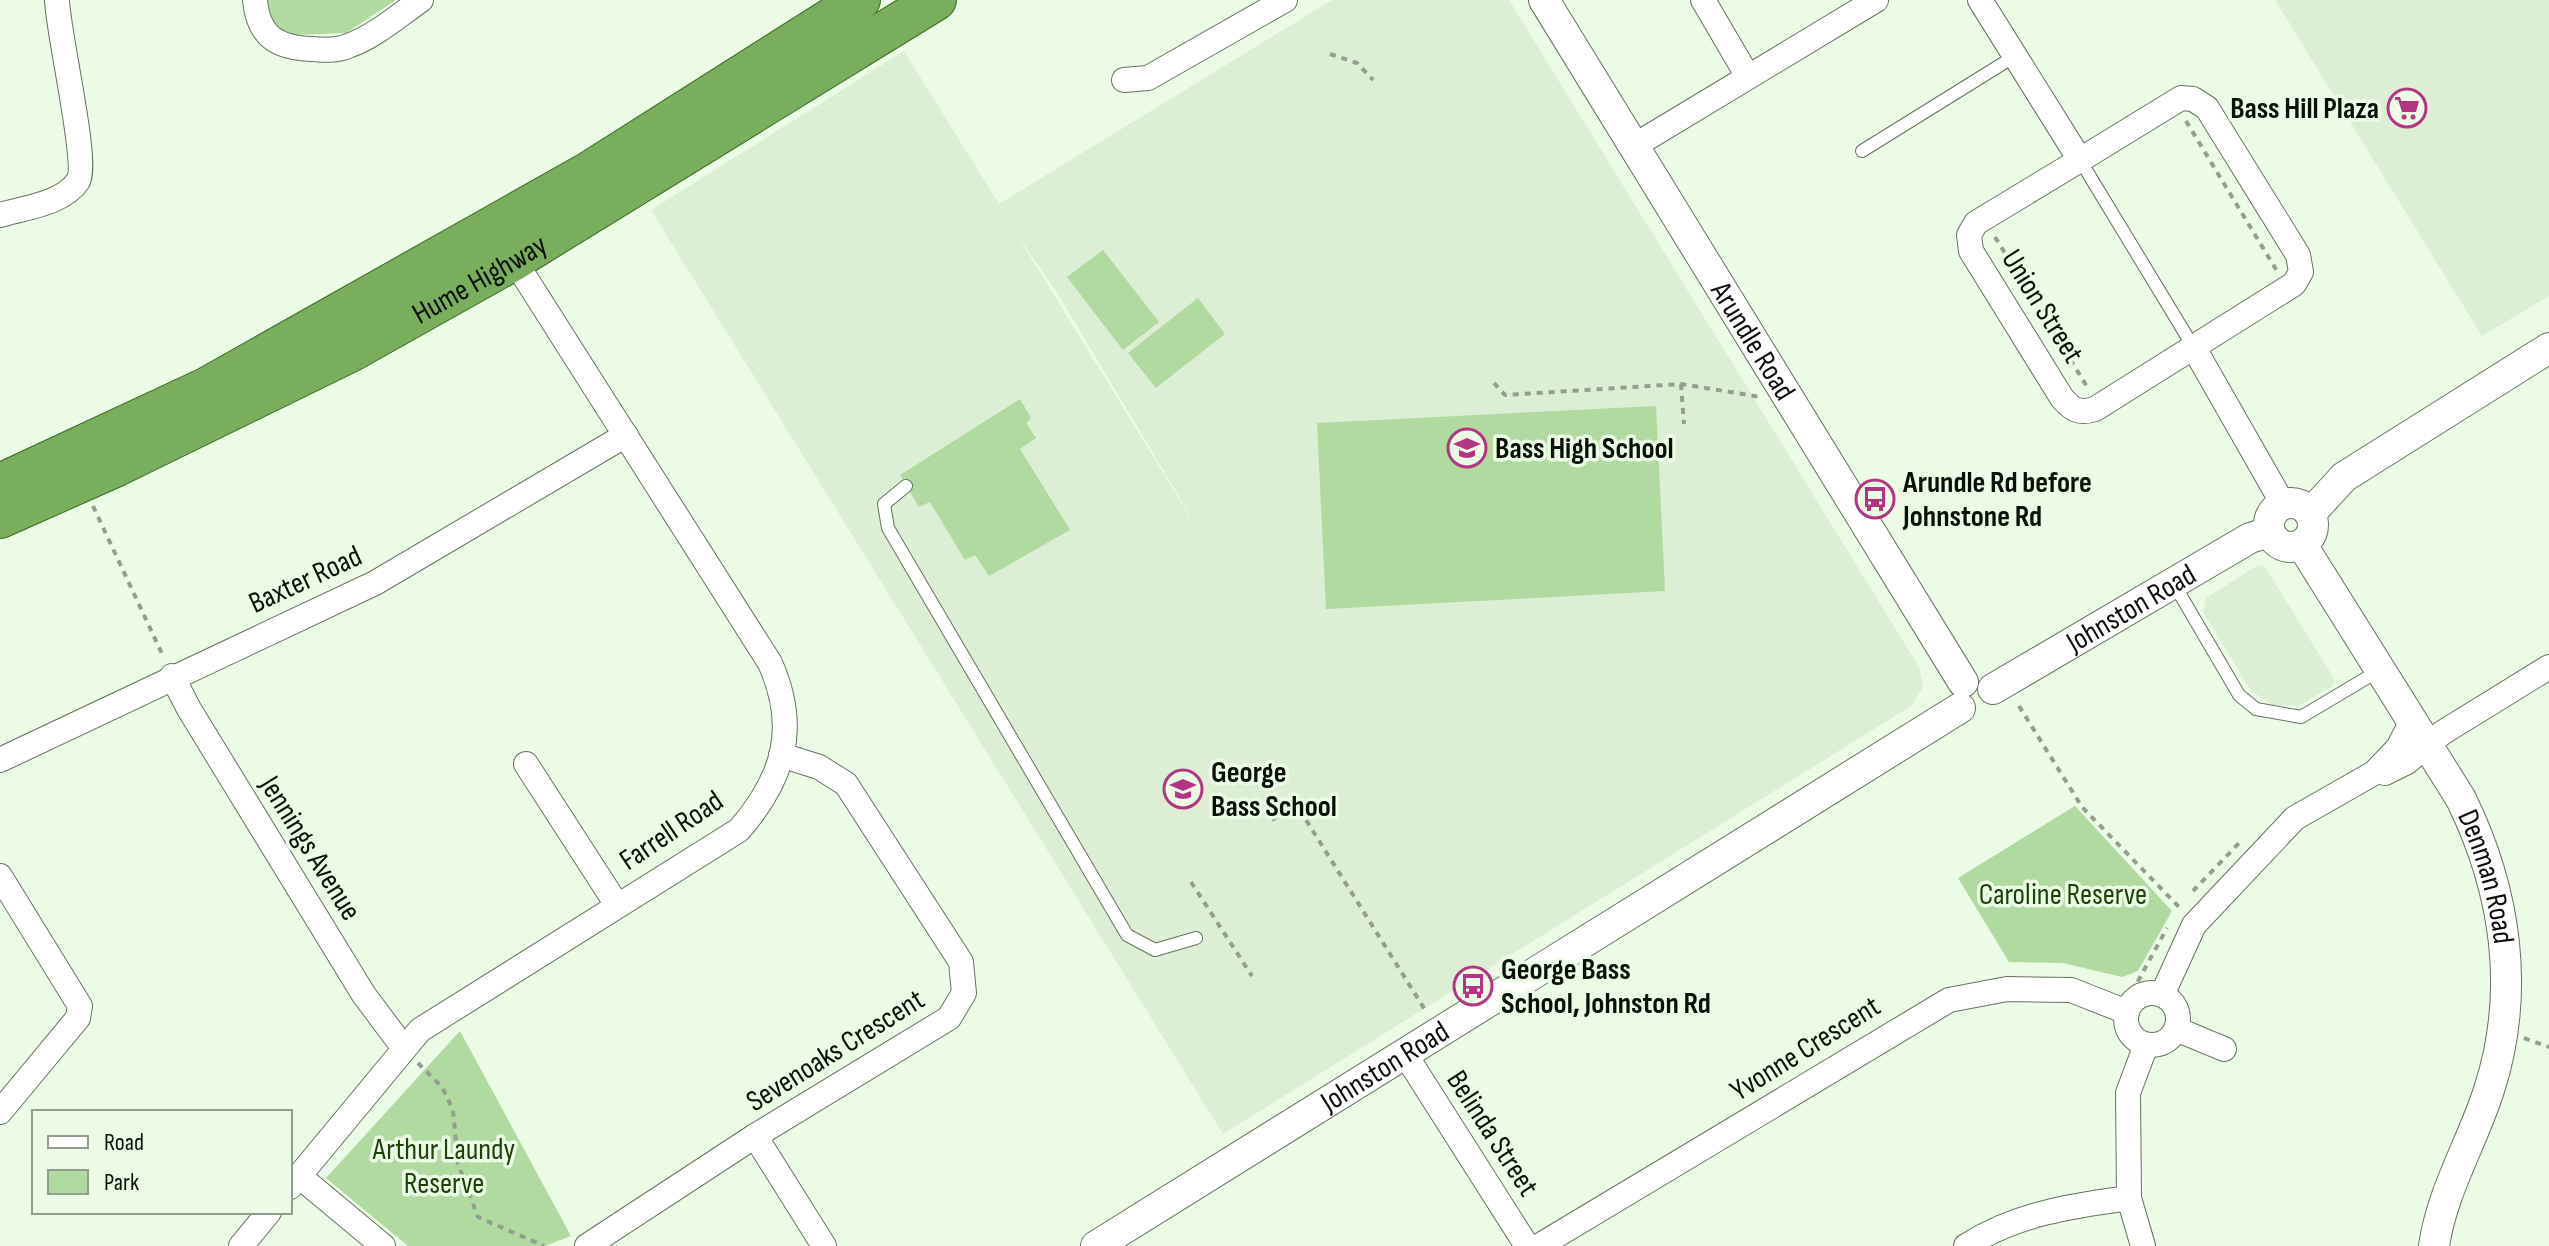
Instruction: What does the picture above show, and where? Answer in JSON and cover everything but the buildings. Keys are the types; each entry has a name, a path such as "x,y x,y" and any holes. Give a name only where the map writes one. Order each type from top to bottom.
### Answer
{"highway":[{"name":"Hume Highway","path":"0,484 206,388 589,172 860,0"},
{"name":"Hume Highway","path":"0,518 256,400 514,260 936,0"}],"street":[{"path":"0,215 67,193 78,181 83,164 68,85 57,0"},
{"path":"255,0 263,30 273,42 285,47 328,50 362,40 421,0"},
{"path":"1124,80 1148,78 1285,0"},
{"name":"Arundle Road","path":"1544,0 1791,402 1962,695"},
{"path":"1703,0 1747,75"},
{"path":"1634,146 1747,75 1876,0"},
{"path":"1980,0 2080,160"},
{"path":"2099,406 2288,288 2301,272 2298,255 2290,241 2207,108 2193,99 2181,98 2174,102"},
{"name":"Union Street","path":"2099,406 2084,413 2071,408 2062,398 1971,251 1969,235 1983,218 2174,102"},
{"name":"Farrell Road","path":"294,1182 403,1047 451,1009 739,830 770,790 781,755 785,738 783,702 770,663 514,260"},
{"path":"2194,348 2297,509 2313,529 2302,545 2288,547 2279,544 2270,532 2269,518 2297,509 2549,348"},
{"name":"Baxter Road","path":"0,760 172,676 375,583 626,435"},
{"name":"Johnston Road","path":"1096,1246 1405,1054 1962,695 1982,678 1993,689 2250,538 2270,532"},
{"name":"Denman Road","path":"2302,545 2461,799 2492,871 2505,936 2507,972 2502,1031 2489,1089 2441,1210 2434,1246"},
{"path":"2374,773 2390,773 2442,733 2549,667"},
{"name":"Jennings Avenue","path":"172,676 189,709 364,995 403,1047"},
{"path":"2162,995 2194,925 2295,818 2374,773 2398,748 2413,719"},
{"name":"Sevenoaks Crescent","path":"587,1246 755,1136 949,1018 960,1003 965,981 961,962 854,794 828,771 781,755"},
{"path":"526,764 617,905"},
{"path":"0,876 80,1006 78,1018 0,1112"},
{"name":"Yvonne Crescent","path":"1539,1246 1949,1000 2007,989 2071,990 2127,1012"},
{"path":"2143,995 2162,995 2177,1011 2176,1029 2162,1044 2146,1045 2128,1030 2127,1012 2143,995"},
{"path":"2176,1029 2224,1049"},
{"path":"2143,1246 2129,1198 2128,1093 2146,1045"},
{"name":"Belinda Street","path":"1405,1054 1527,1246"},
{"path":"755,1136 824,1246"},
{"path":"294,1182 383,1246"},
{"path":"1966,1246 1996,1227 2047,1211 2129,1198"},
{"path":"241,1246 267,1214"}],"lane":[{"path":"1862,151 2015,56"},
{"path":"2080,160 2194,348"},
{"path":"906,486 884,504 888,528 1127,935 1155,950 1196,938"},
{"path":"2173,583 2239,695 2256,709 2301,717 2380,670"}],"path":[{"path":"1330,54 1357,63 1373,80"},
{"path":"2174,102 2288,288"},
{"path":"1983,218 2099,406"},
{"path":"1494,383 1505,395 1681,384 1791,402"},
{"path":"1681,384 1684,424"},
{"path":"91,503 172,676"},
{"path":"2019,706 2082,807 2180,908"},
{"path":"1272,820 1296,804 1439,1032"},
{"path":"1191,882 1252,976"},
{"path":"403,1047 442,1087 453,1110 459,1137 458,1164 478,1217 544,1246"}],"shaded area":[{"path":"1332,0 1509,0 1919,667 1923,687 1911,706 1223,1134 651,210 904,51 999,204","holes":["1014,230 1058,294 1190,515"]},
{"path":"2275,0 2549,0 2549,296 2482,336"},
{"path":"2258,565 2265,567 2335,680 2333,686 2298,706 2273,705 2251,691 2203,612 2206,598"}],"green space":[{"path":"268,0 396,0 346,33 292,35 274,22"},
{"path":"1103,250 1159,322 1123,350 1067,277"},
{"path":"1198,298 1225,334 1156,388 1128,353"},
{"path":"1020,399 1031,418 1026,423 1036,438 1020,449 1070,530 989,576 975,555 965,560 930,502 919,507 900,475"},
{"path":"1656,406 1665,591 1326,609 1317,423"},
{"name":"Caroline Reserve","path":"2075,806 2172,911 2138,971 2122,977 2063,963 2009,962 1958,878"},
{"name":"Arthur Laundy Reserve","path":"460,1031 571,1236 545,1246 408,1246 326,1178"}],"place":[{"name":"Bass Hill Plaza","path":"2407,108"},
{"name":"Bass High School","path":"1467,448"},
{"name":"Arundle Rd before Johnstone Rd","path":"1875,499"},
{"name":"George Bass School","path":"1183,789"},
{"name":"George Bass School, Johnston Rd","path":"1473,986"}]}
